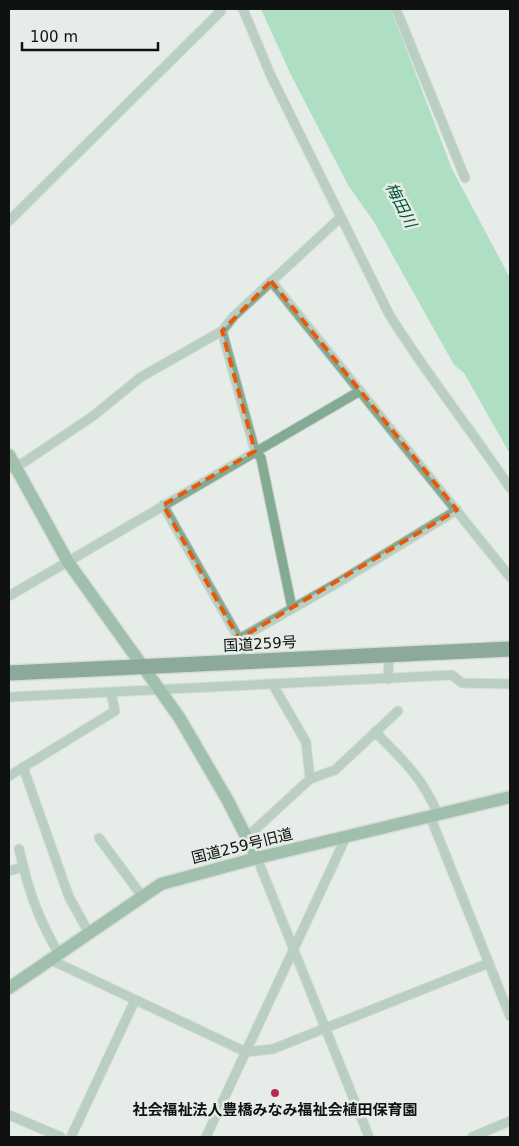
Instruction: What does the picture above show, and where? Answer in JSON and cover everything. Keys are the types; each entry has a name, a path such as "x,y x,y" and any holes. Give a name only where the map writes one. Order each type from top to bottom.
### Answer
{"highway":[{"name":"国道259号","path":"10,673 510,649"}],"street":[{"path":"9,221 220,11 219,9"},
{"path":"243,9 271,76 389,314 410,348 459,414 510,488"},
{"path":"396,9 465,178"},
{"path":"12,468 93,416 141,376 222,331 234,316 341,217"},
{"path":"271,281 510,577"},
{"path":"222,331 255,451 261,458 292,608"},
{"path":"9,596 360,391"},
{"path":"9,454 12,468 68,562 141,667 179,717 247,837 369,1137"},
{"path":"163,505 239,639 243,662"},
{"path":"239,639 457,510"},
{"path":"388,679 389,655"},
{"path":"9,697 452,676 462,682 510,684"},
{"path":"273,685 306,742 310,779"},
{"path":"9,776 115,712 111,693"},
{"path":"247,837 310,779 335,770 398,711"},
{"path":"375,732 415,772 428,791 434,815 510,1016"},
{"path":"24,767 69,897 89,933"},
{"name":"国道259号旧道","path":"9,988 161,884 257,858 510,797"},
{"path":"206,1137 346,837"},
{"path":"98,838 142,896"},
{"path":"20,849 29,893 55,957 135,1000 246,1052 273,1049 489,963"},
{"path":"9,871 24,867"},
{"path":"71,1137 135,1000"},
{"path":"9,1116 61,1137"},
{"path":"472,1137 510,1122"}],"highlighted area":[{"path":"271,281 457,510 239,639 163,505 255,451 222,331"}],"water":[{"name":"梅田川","path":"261,9 391,9 452,169 510,278 510,454 464,373 454,365 374,222 348,185 291,75"}],"place":[{"name":"社会福祉法人豊橋みなみ福祉会植田保育園","path":"275,1093"}]}
